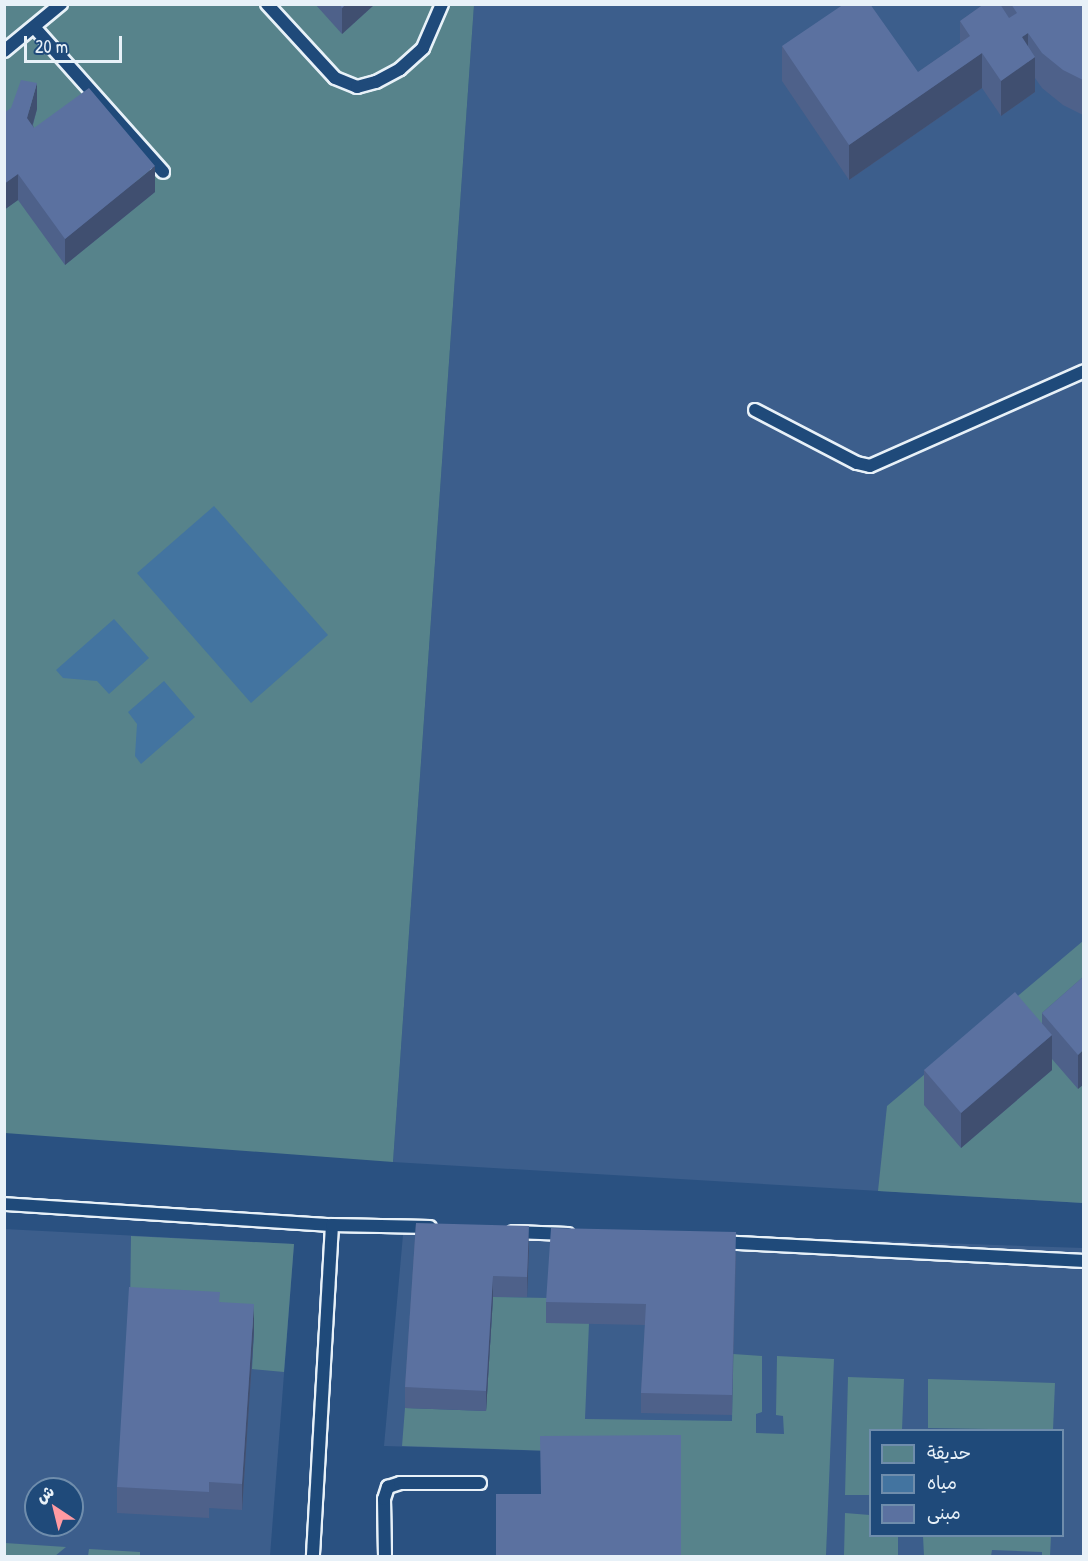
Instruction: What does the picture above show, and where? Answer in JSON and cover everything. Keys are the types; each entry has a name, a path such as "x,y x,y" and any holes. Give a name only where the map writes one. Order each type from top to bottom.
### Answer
{"lane":[{"path":"4,51 61,4"},
{"path":"267,4 336,78 357,87 376,82 400,69 423,48 442,4"},
{"path":"34,27 163,172"},
{"path":"755,410 857,463 870,466 1083,371"},
{"path":"4,1204 332,1225 440,1228"},
{"path":"313,1557 332,1225"},
{"path":"500,1231 583,1235"},
{"path":"702,1241 1083,1261"},
{"path":"385,1557 384,1499 388,1487 400,1483 480,1483"}],"shaded area":[{"path":"474,5 1083,5 1083,1203 393,1162"},
{"path":"404,1224 1083,1248 1083,1556 826,1556 828,1459 384,1446"},
{"path":"4,1229 294,1244 270,1556 5,1556"}],"green space":[{"path":"4,5 474,5 393,1162 5,1133"},
{"path":"1083,941 1083,1203 878,1191 887,1106"},
{"path":"131,1236 294,1244 284,1372 252,1369 254,1331 130,1312"},
{"path":"493,1297 548,1298 589,1323 585,1419 732,1421 733,1354 762,1356 762,1412 756,1414 756,1433 784,1434 783,1416 776,1415 777,1356 834,1359 826,1556 681,1556 680,1455 402,1446 405,1408 486,1411"},
{"path":"848,1377 904,1379 902,1429 869,1429 869,1495 845,1495"},
{"path":"928,1379 1055,1383 1053,1429 928,1428"},
{"path":"845,1513 869,1515 869,1537 898,1537 898,1556 844,1556"},
{"path":"923,1537 1051,1537 1050,1556 1042,1556 1042,1552 992,1550 991,1556 924,1556"},
{"path":"5,1543 66,1547 55,1556 5,1556"},
{"path":"89,1549 140,1552 140,1556 88,1556"}],"water":[{"path":"214,506 328,635 251,703 137,573"},
{"path":"114,619 149,658 109,694 97,681 63,678 56,670"},
{"path":"164,681 195,717 141,764 135,756 137,724 128,712"}],"building":[{"path":"844,4 870,4 918,72 970,36 960,21 984,4 1000,4 1009,18 1017,13 1011,4 1081,4 1083,8 1083,80 1063,70 1042,53 1028,33 1022,37 1035,57 1001,81 982,53 849,145 782,46"},
{"path":"21,80 37,83 27,118 34,128 89,88 155,166 65,239 18,174 4,184 4,113 11,108"},
{"path":"1083,977 1083,1050 1078,1055 1042,1013"},
{"path":"1015,992 1052,1035 961,1113 924,1070"},
{"path":"416,1223 529,1226 527,1277 493,1276 486,1391 405,1387"},
{"path":"551,1228 736,1232 732,1395 641,1393 646,1304 546,1302"},
{"path":"129,1287 220,1292 219,1302 254,1304 242,1484 209,1482 209,1492 117,1487"},
{"path":"681,1435 681,1557 496,1557 496,1494 541,1494 540,1436"}]}
